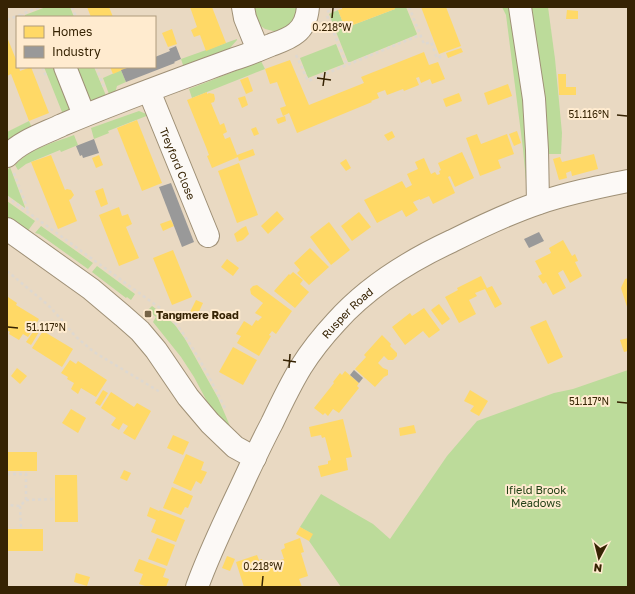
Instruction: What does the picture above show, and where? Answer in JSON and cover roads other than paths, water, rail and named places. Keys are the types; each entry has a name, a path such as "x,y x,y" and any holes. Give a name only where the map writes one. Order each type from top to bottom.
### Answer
{"street":[{"path":"243,7 245,18 258,50"},
{"path":"520,7 534,99 538,203"},
{"path":"10,163 10,152 24,143 84,116 289,38 300,30 307,16 316,10"},
{"path":"65,68 84,116"},
{"name":"Treyford Close","path":"149,90 208,236"},
{"name":"Rusper Road","path":"197,587 219,534 285,395 301,367 318,343 359,298 390,275 428,252 485,225 538,203 571,193 628,181"},
{"path":"7,229 91,289 140,331 156,350 188,396 210,423 236,447 255,458"}],"place":[{"name":"Tangmere Road","path":"148,314"}],"park label":[{"name":"Ifield Brook Meadows","path":"536,495"}]}
